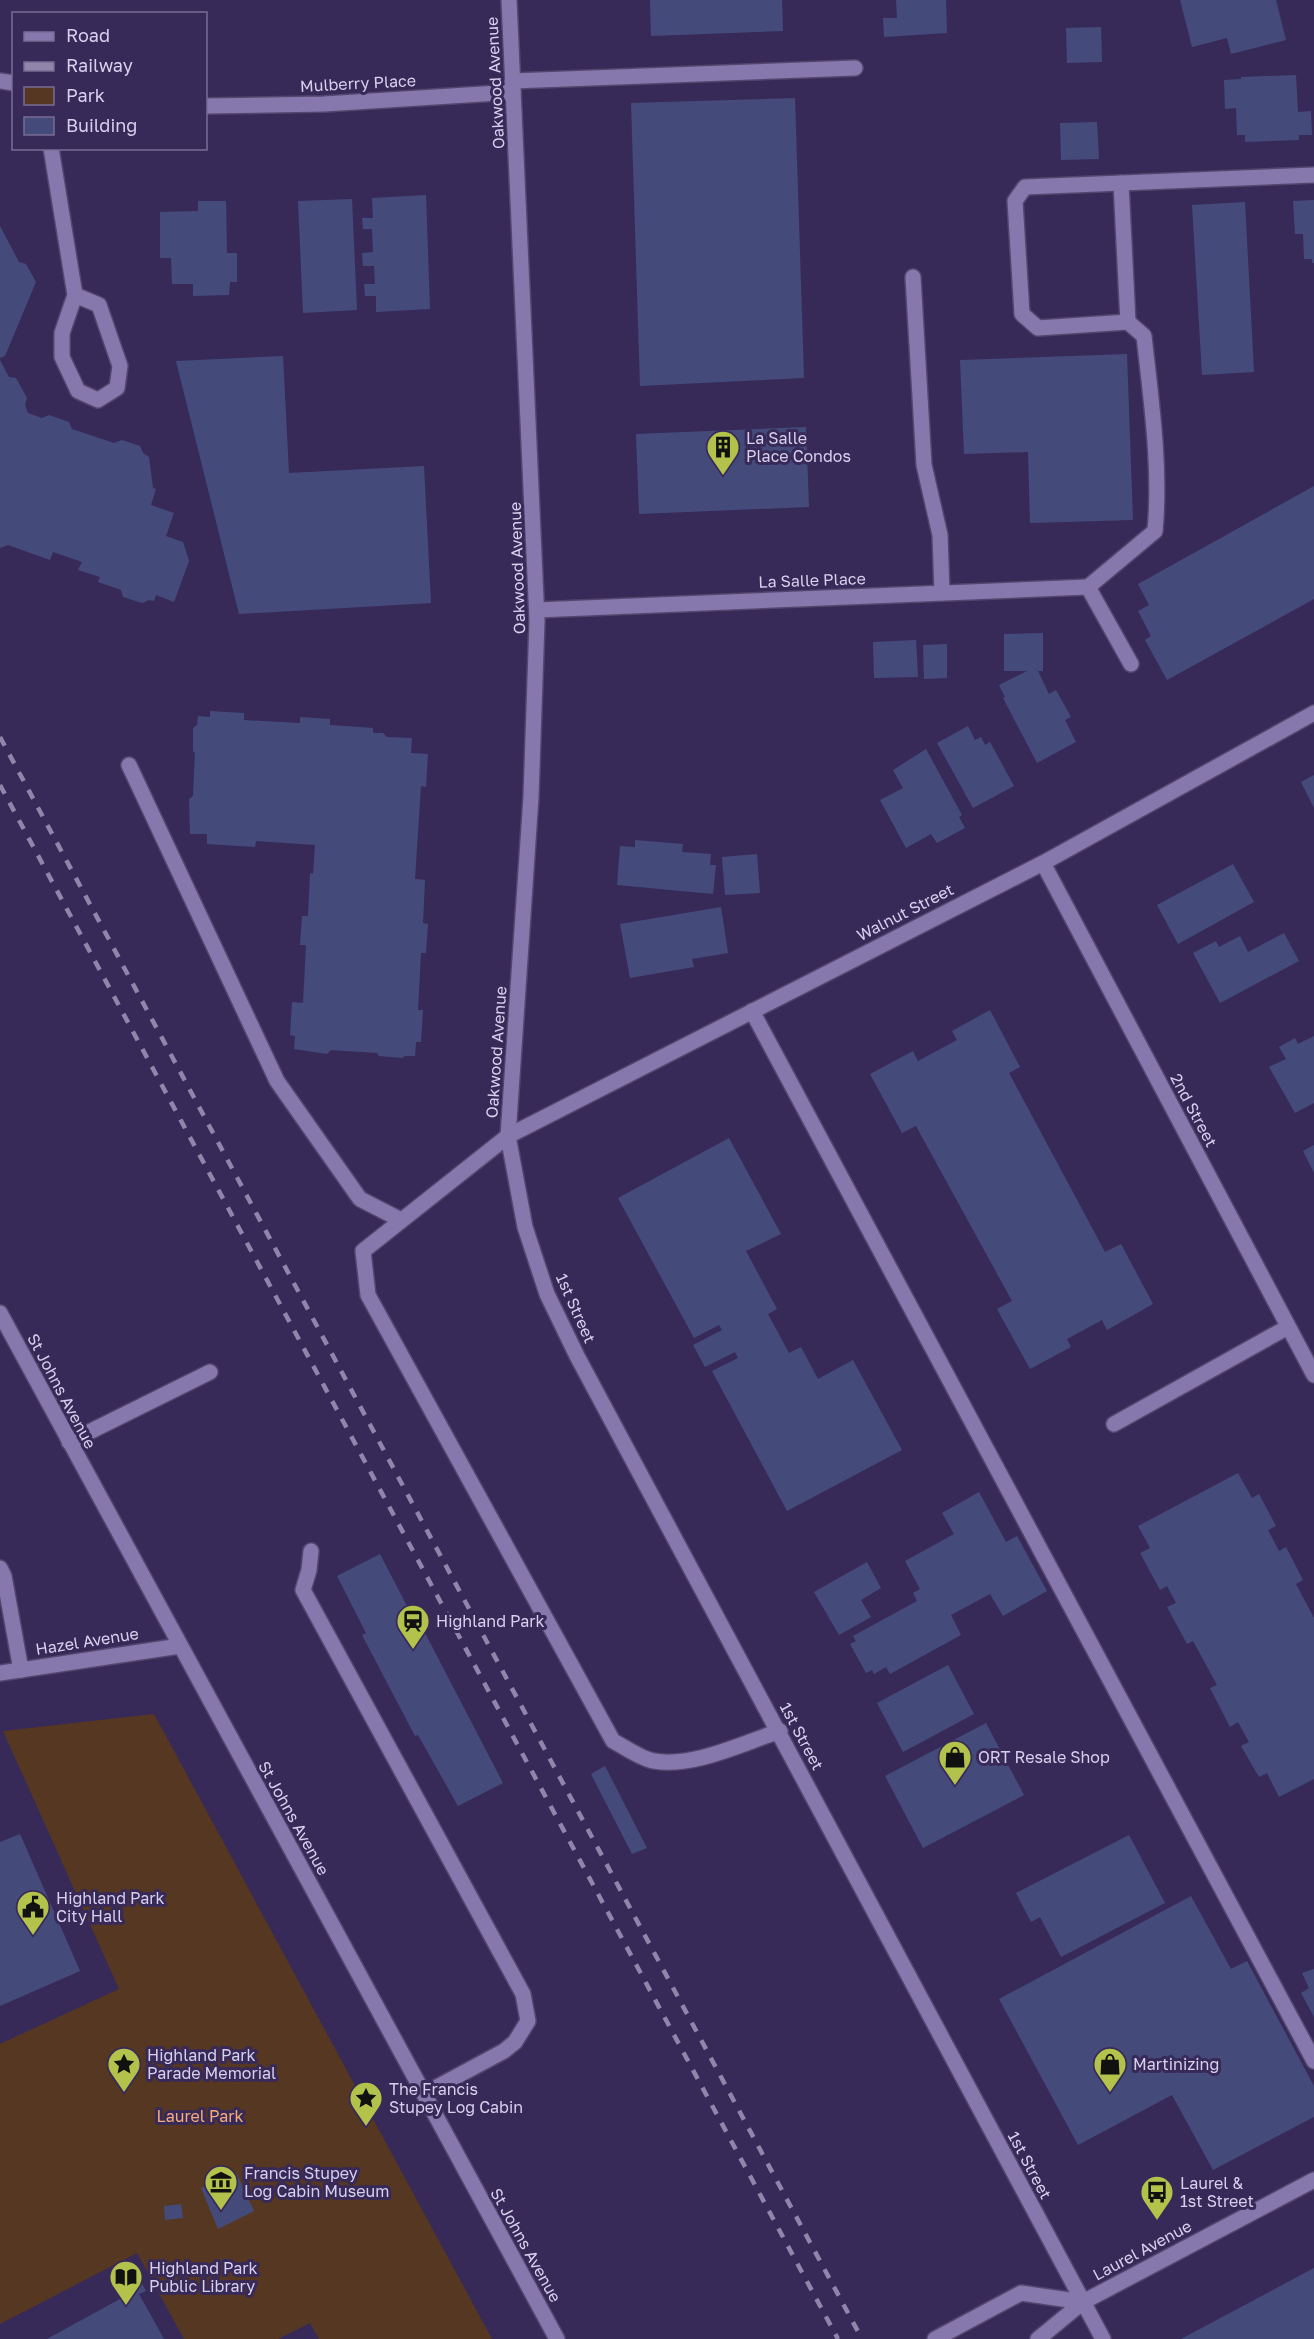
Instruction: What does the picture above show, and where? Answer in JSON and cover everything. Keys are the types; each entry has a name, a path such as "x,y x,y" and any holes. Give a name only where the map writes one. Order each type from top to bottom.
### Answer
{"street":[{"name":"Oakwood Avenue","path":"508,1136 531,797 537,610 509,0"},
{"name":"Mulberry Place","path":"207,106 324,104 513,87 855,68"},
{"path":"51,150 75,295 62,333 62,357 78,391 98,400 117,388 120,366 99,304 75,295"},
{"path":"1131,664 1088,587 1155,531 1158,504 1154,416 1144,336 1128,322 1038,328 1023,314 1015,201 1024,187 1314,175"},
{"path":"1121,183 1128,322"},
{"path":"913,277 924,465 940,535 942,593"},
{"name":"La Salle Place","path":"537,610 1088,587"},
{"name":"Walnut Street","path":"780,1731 677,1763 652,1761 613,1741 368,1295 363,1251 508,1136 1042,862 1314,713"},
{"path":"129,765 277,1081 360,1199 401,1220"},
{"name":"2nd Street","path":"1042,862 1314,1375"},
{"path":"752,1011 1314,2061"},
{"name":"1st Street","path":"508,1136 525,1227 547,1294 577,1356 780,1731 1103,2339"},
{"name":"St Johns Avenue","path":"0,1313 557,2339"},
{"path":"1114,1424 1288,1328"},
{"path":"69,1442 210,1372"},
{"path":"311,1551 309,1570 303,1590 523,1994 528,2021 515,2042 504,2051 424,2094"},
{"path":"0,1568 4,1576 21,1670"},
{"name":"Hazel Avenue","path":"0,1673 180,1646"},
{"name":"Laurel Avenue","path":"1038,2339 1083,2302 1314,2180"},
{"name":"Laurel Avenue","path":"935,2339 1021,2294 1083,2302"}],"green space":[{"name":"Laurel Park","path":"154,1714 492,2339 319,2339 310,2323 278,2339 184,2339 137,2253 0,2324 0,2044 119,1989 3,1731"}],"building":[{"path":"650,0 782,0 783,31 651,36"},
{"path":"896,0 946,0 947,33 884,37 883,18 897,18"},
{"path":"1180,0 1276,0 1286,40 1231,54 1227,38 1192,47"},
{"path":"1101,27 1102,62 1067,63 1066,28"},
{"path":"1296,75 1298,112 1311,111 1312,135 1299,135 1299,140 1245,142 1245,135 1237,135 1236,108 1225,109 1224,80 1241,79 1241,77"},
{"path":"795,98 804,378 640,386 631,103"},
{"path":"1097,122 1099,159 1061,160 1060,123"},
{"path":"426,195 430,309 376,312 376,296 365,296 364,284 375,284 374,266 363,266 362,253 373,252 372,229 363,229 362,218 373,218 372,198"},
{"path":"352,199 357,310 303,313 298,201"},
{"path":"1314,200 1314,263 1312,263 1312,259 1304,259 1303,234 1295,234 1293,201"},
{"path":"198,201 226,201 227,253 237,253 237,282 230,282 229,295 193,296 193,284 172,284 171,258 160,258 160,212 198,211"},
{"path":"1245,202 1254,372 1202,375 1192,205"},
{"path":"0,226 19,262 26,264 36,282 5,356 0,358"},
{"path":"1127,354 1133,520 1030,523 1028,452 964,454 960,360"},
{"path":"283,356 289,473 424,466 431,603 239,614 176,361"},
{"path":"0,360 9,377 16,378 27,398 25,405 28,413 42,418 49,415 69,422 72,429 114,443 122,440 140,446 143,453 149,457 153,488 156,489 151,505 174,513 166,536 183,542 189,561 174,602 156,595 154,601 149,600 142,603 123,597 121,590 98,582 100,577 78,570 82,562 53,552 50,560 8,545 0,548"},
{"name":"La Salle Place Condos","path":"806,427 809,507 639,514 636,434"},
{"path":"1314,486 1314,599 1167,680 1145,640 1151,636 1138,611 1149,605 1138,584"},
{"path":"1043,633 1043,671 1038,671 1049,694 1056,690 1071,717 1065,720 1076,742 1037,763 1003,698 1005,697 999,685 1027,671 1004,671 1004,634"},
{"path":"916,640 918,677 874,678 873,642"},
{"path":"947,644 947,678 924,679 923,645"},
{"path":"210,711 244,713 244,720 300,723 300,717 330,719 330,725 373,728 373,733 383,733 387,737 412,738 411,753 428,754 426,787 421,786 415,879 425,880 423,923 428,924 426,953 421,953 418,1010 423,1010 421,1042 416,1042 415,1056 402,1058 379,1056 377,1053 331,1050 327,1054 294,1049 295,1036 290,1035 292,1002 303,1003 306,945 300,945 302,916 308,916 310,873 313,874 315,845 256,841 255,847 207,844 207,834 190,834 189,799 193,796 195,753 193,751 193,728 197,725 198,716 210,717"},
{"path":"968,726 975,740 981,737 985,745 990,742 1014,786 973,808 937,743"},
{"path":"926,749 962,815 959,817 965,828 937,843 931,834 906,848 880,800 903,788 893,770"},
{"path":"1314,775 1314,808 1301,782"},
{"path":"635,840 683,844 682,852 711,854 710,865 716,865 713,894 617,885 620,846 635,847"},
{"path":"757,854 760,893 725,895 722,857"},
{"path":"1233,864 1254,902 1178,944 1157,905"},
{"path":"721,907 728,953 692,959 694,967 630,978 620,924"},
{"path":"1284,933 1299,961 1220,1003 1193,953 1216,941 1219,947 1240,936 1248,952"},
{"path":"990,1010 1020,1067 1009,1073 1105,1252 1121,1244 1153,1304 1107,1330 1102,1320 1067,1339 1071,1347 1030,1369 997,1309 1012,1301 916,1126 902,1133 870,1074 913,1051 918,1061 957,1040 952,1031"},
{"path":"1314,1036 1314,1103 1295,1113 1269,1067 1286,1059 1279,1047 1295,1038 1298,1044"},
{"path":"729,1138 781,1234 746,1251 777,1309 768,1314 789,1353 801,1347 818,1379 853,1360 902,1450 787,1511 712,1371 738,1358 735,1352 705,1367 693,1345 722,1330 719,1325 694,1338 618,1198"},
{"path":"1314,1145 1314,1173 1303,1151"},
{"path":"1238,1473 1252,1498 1259,1494 1276,1526 1268,1530 1279,1551 1286,1547 1303,1580 1296,1584 1314,1618 1314,1779 1279,1797 1267,1773 1259,1777 1241,1746 1249,1742 1238,1722 1230,1727 1210,1688 1217,1685 1193,1641 1187,1644 1167,1607 1176,1603 1167,1586 1160,1590 1140,1553 1150,1548 1138,1526"},
{"path":"979,1492 1006,1542 1017,1536 1047,1591 1003,1616 990,1594 951,1615 961,1635 890,1674 886,1667 874,1674 872,1670 866,1673 850,1644 856,1641 853,1636 917,1601 913,1593 920,1589 905,1561 954,1534 942,1513"},
{"path":"380,1554 409,1610 412,1608 503,1783 458,1806 418,1735 415,1736 362,1635 366,1633 337,1576"},
{"path":"867,1562 881,1588 861,1600 871,1617 839,1635 814,1592"},
{"path":"948,1665 974,1714 903,1752 877,1703"},
{"name":"ORT Resale Shop","path":"986,1723 1024,1795 923,1848 885,1776"},
{"path":"605,1766 647,1848 632,1854 591,1774"},
{"name":"Highland Park City Hall","path":"20,1834 80,1971 0,2006 0,1842"},
{"path":"1129,1835 1165,1903 1061,1957 1040,1917 1031,1922 1016,1893"},
{"path":"1191,1896 1231,1969 1247,1961 1314,2086 1314,2117 1213,2170 1172,2095 1078,2145 999,1999"},
{"path":"1314,1969 1314,2017 1301,1993 1309,1988 1302,1973"},
{"path":"237,2174 254,2211 218,2229 201,2188"},
{"path":"181,2204 183,2218 165,2220 164,2206"},
{"path":"1314,2268 1314,2339 1181,2339"},
{"name":"Highland Park Public Library","path":"138,2276 146,2291 139,2294 164,2339 47,2339 129,2294 124,2285"}],"railway":[{"path":"0,737 862,2339"},
{"path":"0,785 838,2339"}],"place":[{"name":"La Salle Place Condos","path":"723,476"},
{"name":"Highland Park","path":"413,1650"},
{"name":"ORT Resale Shop","path":"955,1786"},
{"name":"Highland Park City Hall","path":"33,1936"},
{"name":"Highland Park Parade Memorial","path":"124,2093"},
{"name":"Martinizing","path":"1110,2093"},
{"name":"The Francis Stupey Log Cabin","path":"366,2127"},
{"name":"Francis Stupey Log Cabin Museum","path":"221,2211"},
{"name":"Laurel & 1st Street","path":"1157,2221"},
{"name":"Highland Park Public Library","path":"126,2306"}]}
